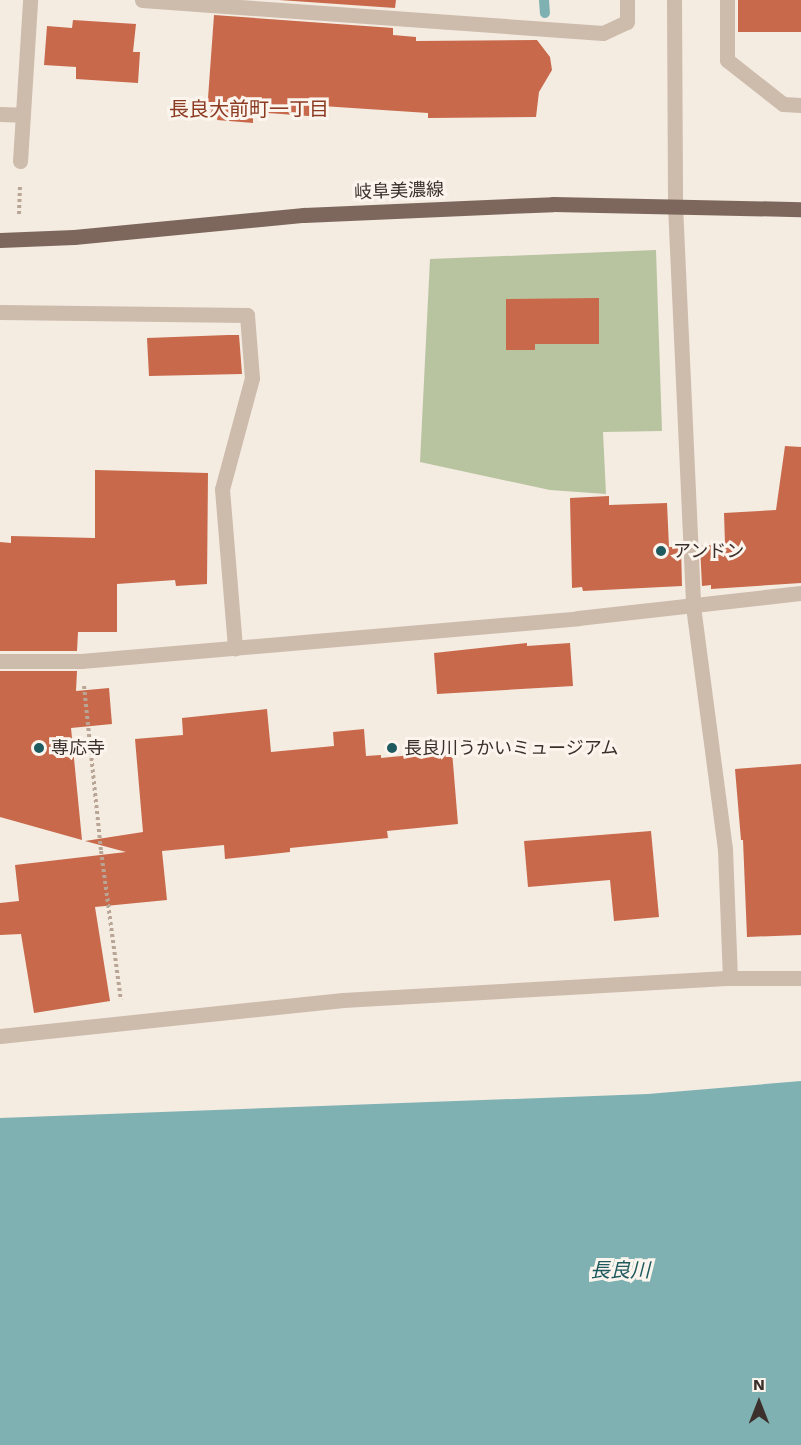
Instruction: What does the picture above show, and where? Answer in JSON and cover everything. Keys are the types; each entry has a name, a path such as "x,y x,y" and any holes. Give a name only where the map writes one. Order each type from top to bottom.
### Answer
{"main road":[{"name":"岐阜美濃線","path":"0,240 74,237 304,215 553,204 801,209"}],"street":[{"path":"20,161 30,0"},
{"path":"142,0 603,33 627,22 627,0"},
{"path":"674,0 675,205 693,606 725,849 730,978"},
{"path":"727,0 727,60 783,104 801,105"},
{"path":"0,114 23,115"},
{"path":"0,312 247,315 252,378 222,489 235,648"},
{"path":"0,661 81,662 578,618 801,593"},
{"path":"0,1036 344,1000 730,978 801,978"}],"path":[{"path":"81,662 101,851 124,1022"}],"green space":[{"path":"656,250 662,431 603,432 606,494 550,490 420,462 430,259"}],"water":[{"name":"長良川","path":"801,1081 801,1445 0,1445 0,1118 648,1094"}],"building":[{"path":"279,0 396,0 395,8"},
{"path":"738,0 801,0 801,32 738,32"},
{"path":"214,15 393,28 393,35 416,37 416,41 537,40 550,57 552,70 539,92 536,117 428,118 428,113 322,106 322,117 253,112 253,123 217,120 218,113 207,112"},
{"path":"73,20 136,24 133,52 140,52 138,83 76,79 76,67 44,65 47,26 72,28"},
{"path":"599,298 599,344 535,344 535,350 506,350 506,299"},
{"path":"239,335 242,374 149,376 147,338"},
{"path":"785,446 801,447 801,583 711,589 711,585 702,586 700,546 725,544 724,513 776,510"},
{"path":"95,470 208,473 207,584 176,586 175,580 117,584 117,632 78,632 77,651 0,651 0,542 11,543 11,536 95,538"},
{"path":"609,496 609,505 667,503 669,547 681,547 682,586 583,591 582,587 572,588 570,498"},
{"path":"527,643 527,646 570,643 573,686 437,694 434,653"},
{"name":"専応寺","path":"0,671 77,671 76,691 109,688 112,724 71,728 82,840 0,817"},
{"path":"267,709 271,752 334,746 333,732 364,729 366,756 381,755 381,758 452,751 458,824 387,831 388,838 290,848 290,852 225,859 224,845 162,851 167,900 95,907 110,1001 34,1013 21,934 0,935 0,903 19,901 15,865 126,852 85,841 143,832 135,739 183,735 182,718"},
{"path":"801,764 801,935 747,937 743,840 741,840 735,769"},
{"path":"651,831 659,917 614,921 610,880 528,887 524,841"}],"waterway":[{"path":"544,0 545,13"}],"place":[{"name":"アンドン","path":"661,551"},
{"name":"専応寺","path":"39,748"},
{"name":"長良川うかいミュージアム","path":"392,748"}],"district":[{"name":"長良大前町一丁目","path":"249,109"}]}
